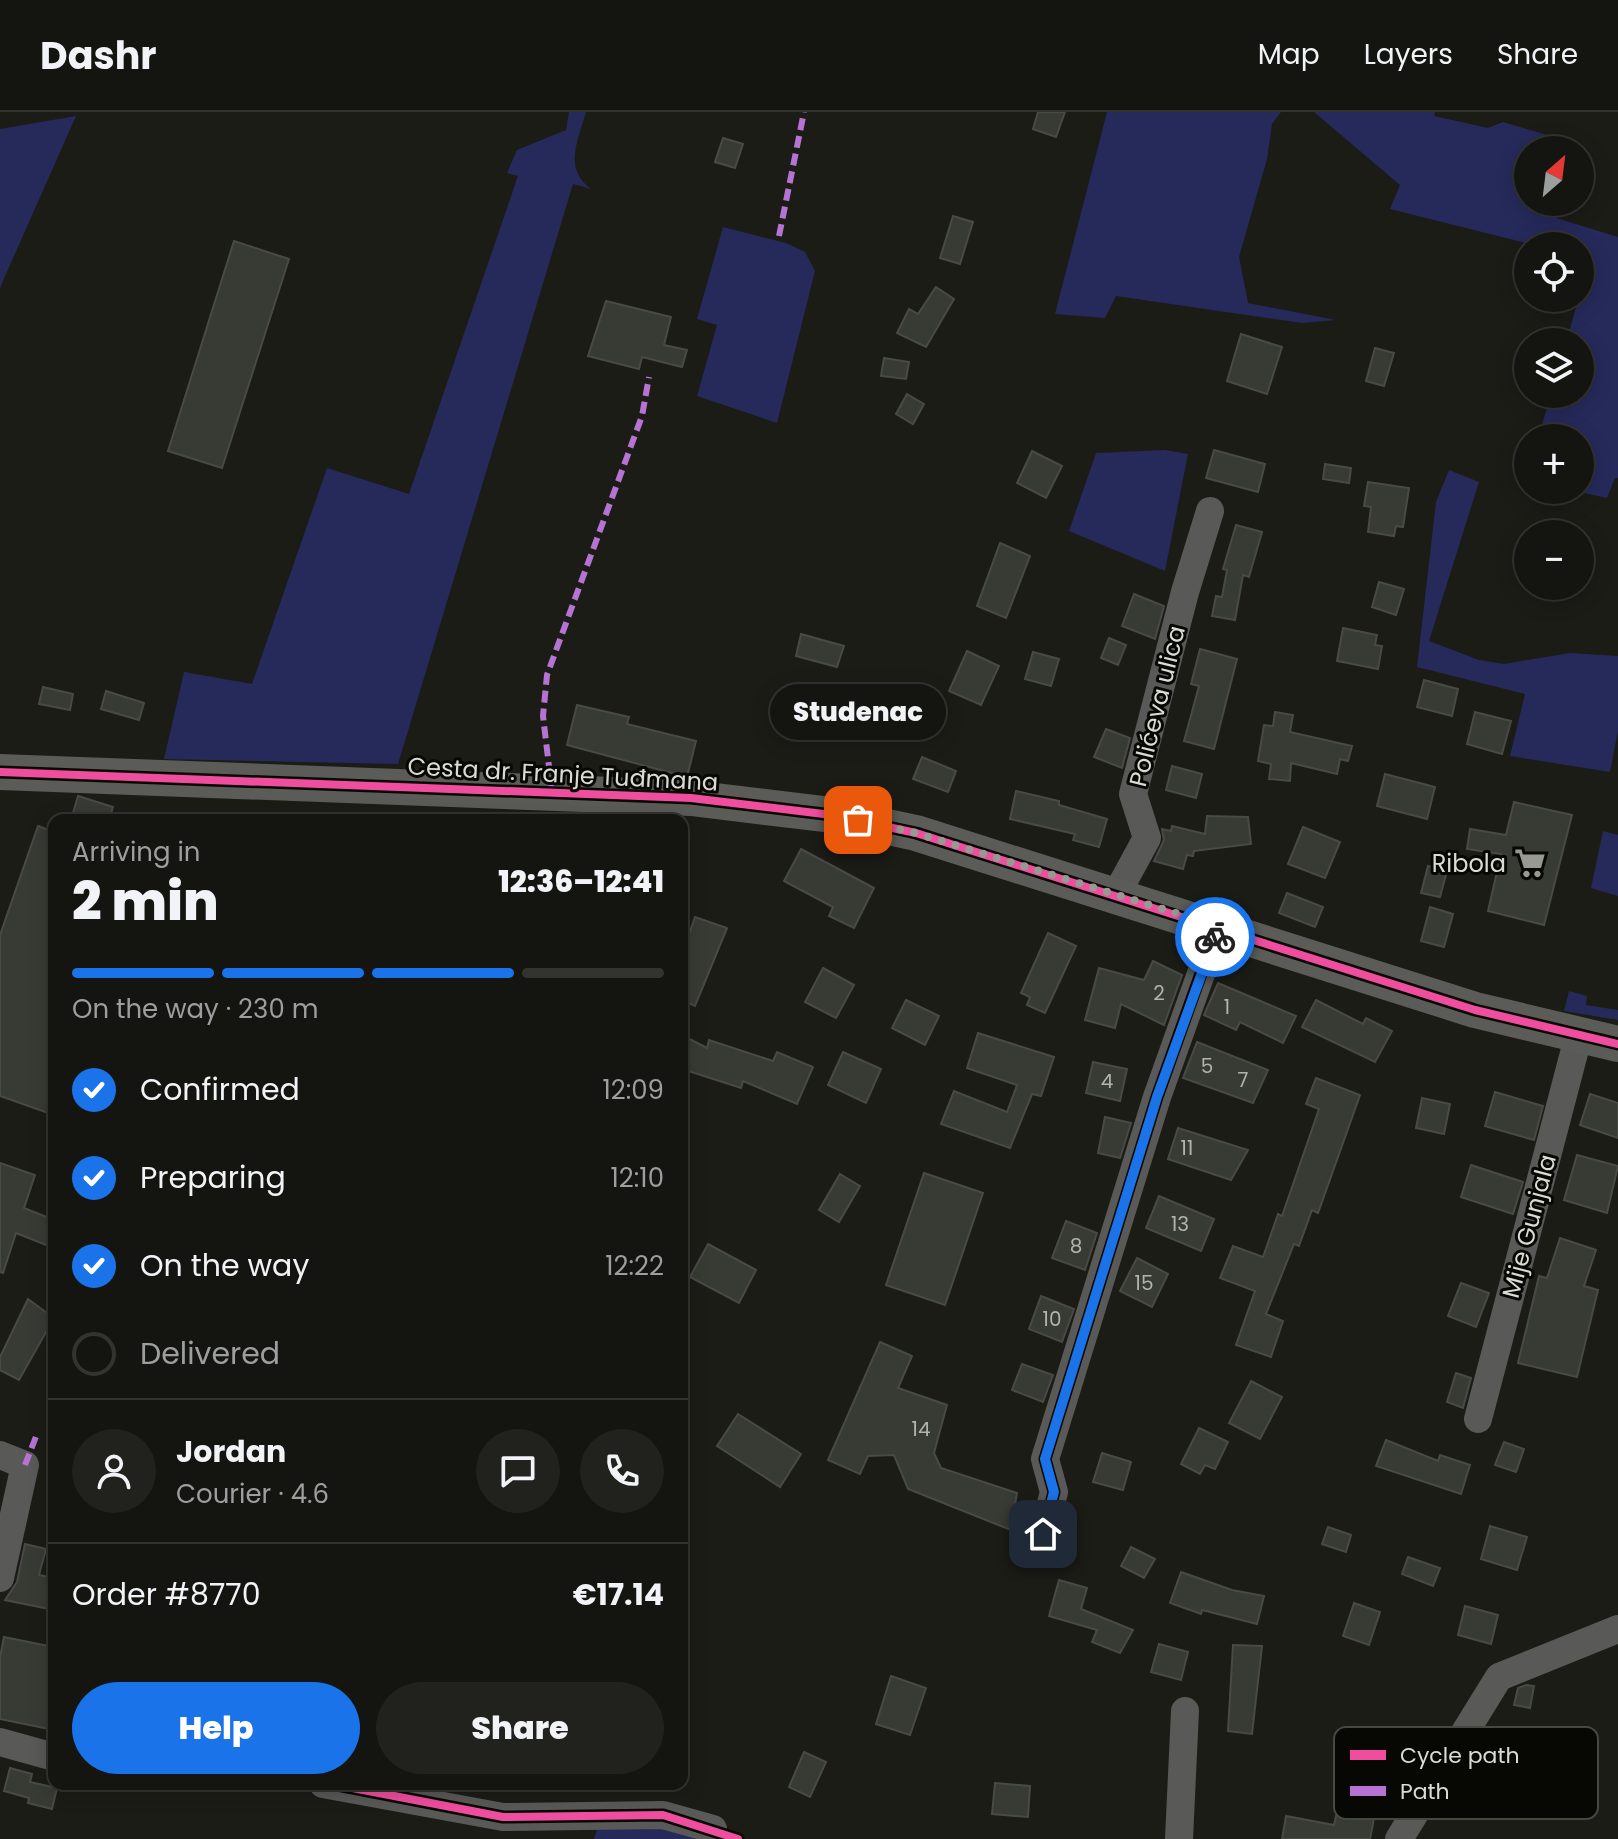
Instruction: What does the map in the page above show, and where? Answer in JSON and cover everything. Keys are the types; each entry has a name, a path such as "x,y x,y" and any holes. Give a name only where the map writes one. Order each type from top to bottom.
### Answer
{"main road":[{"name":"Cesta dr. Franje Tuđmana","path":"0,772 641,795 782,808 916,833 1218,926 1475,1010 1618,1044"}],"street":[{"name":"Polićeva ulica","path":"1116,895 1147,838 1133,794 1185,592 1210,511"},
{"path":"1038,1554 1054,1492 1045,1459 1157,1097 1218,926"},
{"name":"Mije Gunjala","path":"1478,1419 1579,1034"},
{"path":"0,1455 25,1465 0,1578"},
{"path":"1468,1727 1499,1677 1618,1629"},
{"path":"1179,1839 1185,1711"},
{"path":"0,1742 48,1755"},
{"path":"356,1790 503,1817 663,1815 713,1829"},
{"path":"1399,1839 1411,1819"}],"shaded area":[{"path":"569,112 586,112 575,163 582,181 591,189 573,184 398,764 164,759 184,672 252,684 327,468 409,494 518,176 507,173 517,150 566,130"},
{"path":"1107,112 1281,112 1272,124 1267,159 1239,257 1248,303 1336,320 1302,323 1116,296 1105,318 1055,314"},
{"path":"1314,112 1435,112 1434,116 1488,128 1503,122 1551,136 1514,136 1514,216 1553,216 1618,237 1618,478 1615,478 1607,498 1594,495 1594,424 1542,424 1547,408 1594,408 1594,328 1570,328 1575,312 1594,312 1594,232 1514,232 1514,240 1390,209 1400,185"},
{"path":"76,116 2,283 0,289 0,129"},
{"path":"723,227 786,243 805,252 815,271 777,423 697,396 717,325 697,319"},
{"path":"1165,450 1188,454 1165,571 1069,531 1096,453"},
{"path":"1449,470 1479,482 1429,641 1479,660 1504,664 1570,653 1618,656 1618,731 1610,772 1510,756 1525,694 1417,667 1436,502"},
{"path":"1603,831 1618,835 1618,896 1591,888"},
{"path":"1569,991 1587,996 1586,1005 1618,1010 1618,1020 1564,1011"},
{"path":"598,1827 670,1829 698,1839 594,1839"}],"building":[{"path":"1038,112 1065,112 1056,137 1033,129"},
{"path":"723,138 743,144 735,168 715,162"},
{"path":"953,216 973,222 960,264 940,258"},
{"path":"234,241 289,259 222,468 168,451"},
{"path":"936,287 954,299 926,347 897,333 909,309 918,314"},
{"path":"606,301 671,317 664,345 687,350 682,367 642,357 639,369 588,356"},
{"path":"1241,334 1282,347 1267,394 1227,381"},
{"path":"1375,348 1394,353 1384,386 1366,381"},
{"path":"884,358 909,362 906,379 881,376"},
{"path":"907,394 924,404 913,424 896,414"},
{"path":"1214,450 1265,464 1258,492 1206,478"},
{"path":"1032,451 1062,466 1046,498 1017,483"},
{"path":"1325,464 1351,468 1349,483 1323,479"},
{"path":"1368,482 1409,488 1403,527 1396,526 1394,536 1368,532 1371,507 1364,506"},
{"path":"1236,525 1262,532 1249,577 1243,575 1235,620 1212,616 1216,596 1222,597 1227,570 1223,569"},
{"path":"1000,543 1030,556 1006,618 977,606"},
{"path":"1379,582 1404,589 1396,615 1372,607"},
{"path":"1134,594 1164,606 1155,639 1122,626"},
{"path":"1343,628 1377,635 1375,645 1382,646 1378,669 1337,661"},
{"path":"801,634 844,646 837,667 796,656"},
{"path":"1109,638 1126,645 1118,665 1101,658"},
{"path":"1200,649 1237,659 1214,749 1184,741 1199,686 1191,684"},
{"path":"967,651 999,666 981,705 949,691"},
{"path":"1033,652 1059,659 1051,686 1025,679"},
{"path":"1424,680 1458,689 1452,716 1417,707"},
{"path":"43,687 73,694 70,710 39,704"},
{"path":"106,691 144,703 139,720 101,709"},
{"path":"577,705 629,717 627,724 696,741 687,777 567,745"},
{"path":"1275,712 1293,715 1290,732 1352,746 1348,761 1340,759 1337,774 1291,763 1290,781 1269,779 1271,764 1258,761 1264,725 1273,726"},
{"path":"1475,712 1511,721 1502,754 1467,744"},
{"path":"1106,729 1130,738 1122,768 1094,757"},
{"path":"922,757 956,771 948,792 913,779"},
{"path":"1172,766 1202,774 1196,798 1166,790"},
{"path":"1385,774 1435,787 1427,819 1377,806"},
{"path":"1016,791 1059,801 1059,805 1107,819 1099,847 1073,840 1075,834 1010,819"},
{"path":"78,796 113,807 111,814 73,814"},
{"name":"Ribola","path":"1514,802 1572,815 1544,925 1488,911 1501,854 1467,849 1470,829 1506,835"},
{"path":"1207,816 1248,817 1251,844 1194,851 1193,856 1187,855 1183,869 1154,861 1164,840 1162,829 1171,831 1172,826 1205,834"},
{"path":"38,826 48,830 48,1113 0,1096 0,935"},
{"path":"1303,827 1340,842 1325,878 1288,864"},
{"path":"801,849 874,888 854,928 829,916 833,907 784,881"},
{"path":"1428,866 1447,871 1440,897 1421,893"},
{"path":"1287,893 1323,907 1315,927 1279,913"},
{"path":"1430,907 1453,914 1444,947 1421,941"},
{"path":"695,917 727,928 695,1006 688,1003 688,937"},
{"path":"1048,933 1076,946 1045,1013 1027,1005 1030,997 1021,993"},
{"path":"1153,961 1182,975 1164,1025 1121,1004 1115,1028 1085,1020 1099,968 1144,980"},
{"path":"823,968 854,985 836,1018 805,1002"},
{"path":"1218,983 1296,1016 1283,1043 1240,1022 1236,1030 1204,1015"},
{"path":"906,1000 939,1016 925,1045 892,1028"},
{"path":"1316,1000 1363,1024 1366,1018 1392,1031 1375,1062 1302,1027"},
{"path":"978,1033 1054,1057 1041,1096 1032,1094 1010,1148 941,1124 954,1091 1007,1112 1017,1085 967,1068"},
{"path":"688,1038 707,1048 709,1040 773,1061 777,1052 813,1067 797,1104 743,1081 741,1088 688,1071"},
{"path":"1197,1042 1268,1070 1253,1103 1183,1078"},
{"path":"843,1052 881,1069 866,1103 828,1085"},
{"path":"1093,1062 1127,1069 1120,1101 1086,1093"},
{"path":"1316,1078 1360,1095 1318,1213 1312,1210 1299,1246 1294,1244 1266,1314 1283,1321 1271,1357 1236,1345 1255,1291 1220,1278 1233,1246 1263,1257 1278,1214 1282,1216 1319,1109 1306,1104"},
{"path":"1495,1092 1543,1106 1534,1140 1485,1126"},
{"path":"1590,1094 1618,1103 1618,1138 1580,1125"},
{"path":"1422,1098 1450,1104 1444,1134 1416,1128"},
{"path":"1105,1117 1131,1123 1120,1158 1098,1153"},
{"path":"1178,1128 1248,1150 1231,1180 1168,1159"},
{"path":"1577,1155 1618,1166 1607,1213 1564,1200"},
{"path":"0,1163 35,1175 24,1208 48,1218 48,1246 16,1233 3,1273 0,1272"},
{"path":"1471,1165 1523,1182 1513,1214 1461,1197"},
{"path":"924,1173 983,1193 945,1305 886,1285"},
{"path":"840,1174 860,1186 839,1222 819,1210"},
{"path":"1159,1196 1214,1219 1201,1251 1146,1228"},
{"path":"1066,1221 1097,1233 1085,1270 1052,1258"},
{"path":"1560,1238 1596,1250 1584,1286 1598,1290 1577,1377 1518,1363 1539,1276 1547,1278"},
{"path":"708,1244 756,1270 739,1303 690,1277"},
{"path":"1137,1258 1168,1274 1152,1307 1120,1291"},
{"path":"1461,1283 1489,1293 1476,1327 1448,1316"},
{"path":"1041,1296 1074,1309 1062,1342 1029,1329"},
{"path":"28,1299 48,1314 48,1329 19,1380 0,1370 0,1357"},
{"path":"880,1342 912,1356 898,1388 947,1405 934,1453 941,1468 1017,1493 1011,1530 908,1489 894,1455 868,1456 860,1474 828,1460"},
{"path":"1022,1364 1053,1375 1043,1402 1012,1390"},
{"path":"1456,1373 1471,1378 1463,1408 1447,1402"},
{"path":"1251,1381 1282,1397 1260,1439 1229,1423"},
{"path":"738,1414 801,1454 780,1487 717,1446"},
{"path":"1199,1428 1228,1442 1215,1469 1205,1465 1200,1474 1181,1464"},
{"path":"1386,1440 1438,1461 1440,1455 1470,1465 1461,1494 1376,1466"},
{"path":"1504,1442 1524,1449 1516,1472 1495,1465"},
{"path":"1102,1453 1131,1462 1123,1490 1093,1482"},
{"path":"1490,1526 1527,1537 1517,1570 1481,1559"},
{"path":"1328,1527 1351,1535 1346,1552 1322,1544"},
{"path":"25,1544 46,1549 39,1575 48,1577 48,1609 5,1600 17,1582"},
{"path":"1131,1547 1155,1559 1144,1578 1121,1566"},
{"path":"1408,1557 1440,1568 1433,1586 1402,1574"},
{"path":"1181,1572 1232,1590 1264,1596 1257,1624 1202,1610 1201,1614 1170,1603"},
{"path":"1059,1580 1087,1588 1081,1609 1133,1630 1120,1653 1092,1642 1097,1630 1049,1616"},
{"path":"1354,1603 1380,1612 1369,1645 1343,1636"},
{"path":"1465,1606 1498,1615 1491,1644 1458,1635"},
{"path":"4,1637 48,1646 48,1729 0,1719 0,1657"},
{"path":"1159,1644 1188,1652 1181,1680 1151,1672"},
{"path":"1233,1645 1262,1646 1252,1734 1228,1731"},
{"path":"891,1676 926,1688 910,1735 876,1724"},
{"path":"1534,1686 1530,1708 1514,1705 1518,1688"},
{"path":"804,1752 826,1762 810,1797 789,1787"},
{"path":"10,1768 32,1774 30,1782 48,1786 48,1790 57,1790 52,1809 28,1803 29,1798 4,1791"},
{"path":"995,1783 1030,1786 1028,1817 992,1814"},
{"path":"1286,1816 1334,1825 1335,1819 1374,1819 1370,1839 1282,1839"}],"marked path":[{"path":"779,236 804,112"},
{"path":"552,792 543,716 547,675 642,416 649,377"},
{"path":"25,1465 37,1434"}],"cycle path":[{"path":"0,772 691,798 832,815 916,833 1475,1010 1618,1044"},
{"path":"1038,1554 1054,1492 1045,1459 1157,1097 1218,926"},
{"path":"363,1790 503,1817 663,1815 738,1839"}],"way so far":[{"path":"858,820 916,833 1218,926 1215,937"}],"place":[{"name":"Studenac","path":"858,820"},
{"name":"Ribola","path":"1530,863"}],"route":[{"path":"1043,1534 1054,1492 1045,1459 1157,1097 1215,937"}]}
